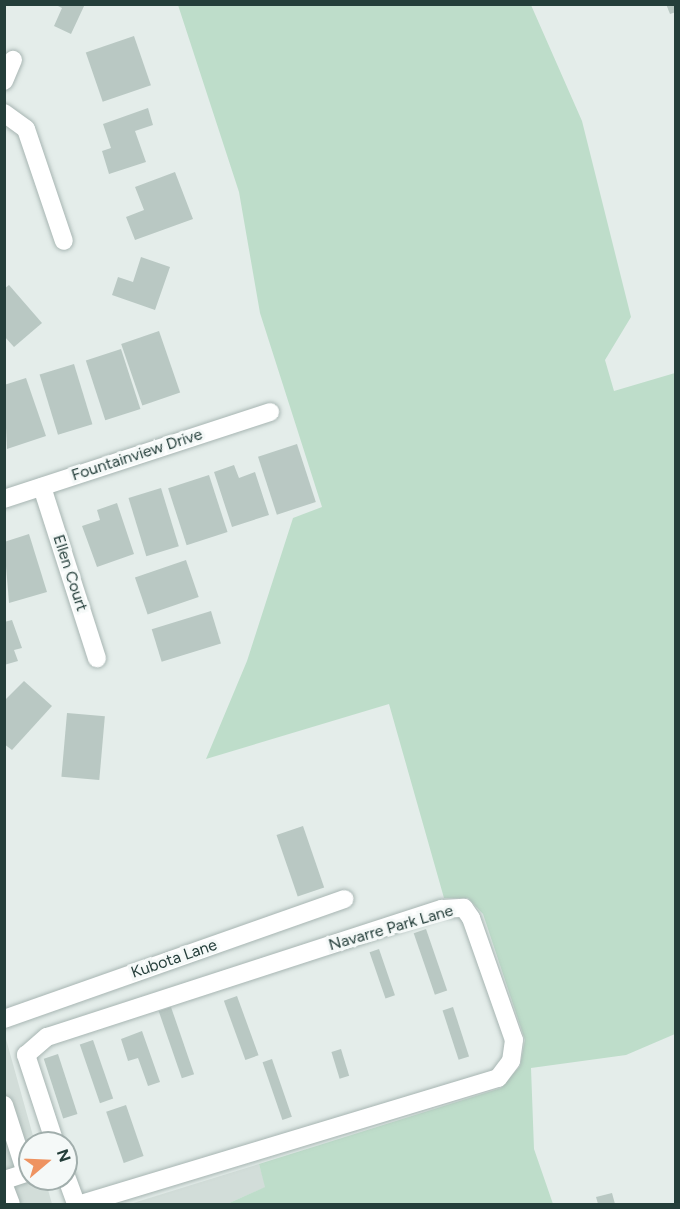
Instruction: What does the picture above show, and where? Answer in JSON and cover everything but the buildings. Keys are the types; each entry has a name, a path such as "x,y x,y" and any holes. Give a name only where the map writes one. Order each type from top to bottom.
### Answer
{"street":[{"path":"4,81 13,60"},
{"path":"4,113 26,129 64,241"},
{"name":"Fountainview Drive","path":"4,499 270,412"},
{"name":"Ellen Court","path":"42,487 97,658"},
{"name":"Kubota Lane","path":"4,1019 344,899"},
{"name":"Navarre Park Lane","path":"51,1131 26,1055 47,1037 442,909 464,908 471,918 514,1040 511,1061 498,1078 81,1204"},
{"path":"4,1105 26,1173 4,1180"},
{"path":"4,1186 11,1204"}],"shaded area":[{"path":"4,1032 32,1131 18,1131 18,1191 48,1191 52,1204 5,1204"},
{"path":"259,1164 266,1187 227,1204 130,1204"}],"green space":[{"path":"178,5 531,5 582,121 631,317 605,360 614,391 675,373 675,1034 626,1055 531,1068 534,1149 553,1204 227,1204 265,1187 259,1164 501,1088 520,1066 525,1040 483,914 468,898 444,898 389,704 206,759 247,661 293,518 322,507 260,313 239,192"}]}
